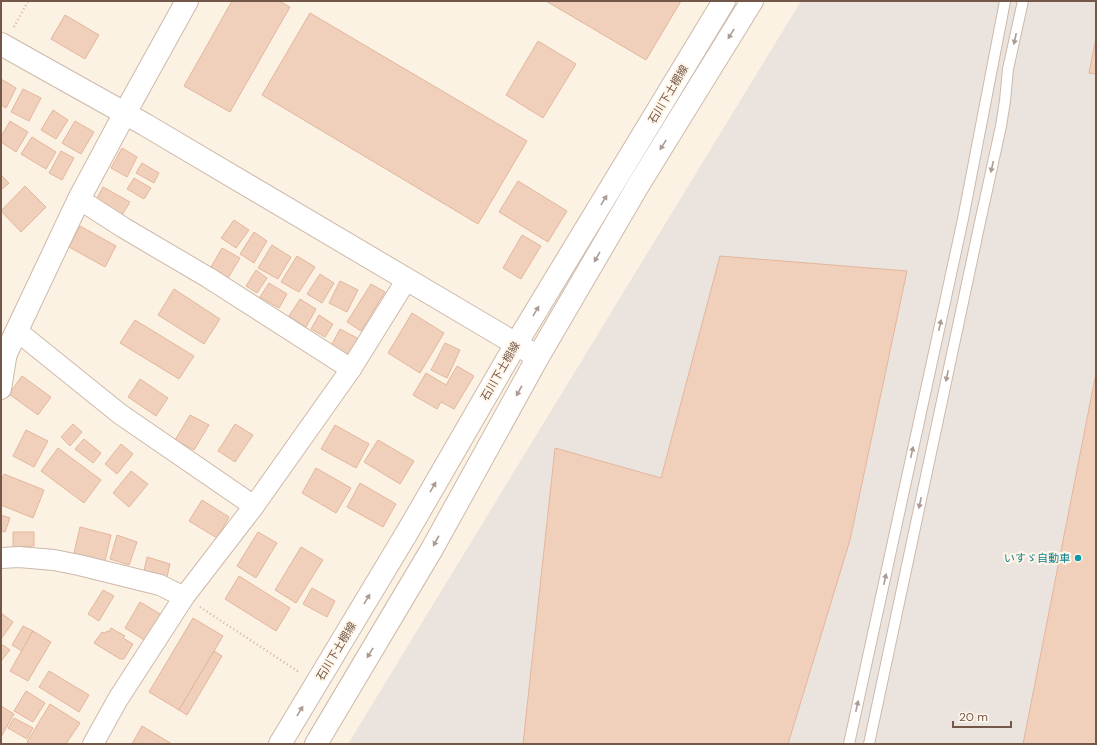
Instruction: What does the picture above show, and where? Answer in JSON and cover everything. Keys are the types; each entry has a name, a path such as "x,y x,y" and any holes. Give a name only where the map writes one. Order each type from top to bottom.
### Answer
{"street":[{"path":"1,389 4,358 79,199 124,113 187,1"},
{"name":"石川下土棚線","path":"280,744 408,531 516,344 724,1"},
{"name":"石川下土棚線","path":"316,744 432,549 538,357 639,184 752,1"},
{"path":"3,45 124,113 538,357"},
{"path":"79,199 124,228 209,278 351,368"},
{"path":"93,744 118,699 184,597 254,506 351,368 406,279"},
{"path":"16,331 120,414 254,506"},
{"path":"1,558 19,557 54,560 79,565 160,585 184,597"}],"lane":[{"path":"849,744 963,219 1005,1"},
{"path":"869,744 978,227 1001,126 1006,100 1008,69 1022,1"}],"path":[{"path":"3,45 28,1"},
{"path":"184,597 304,675"}],"shaded area":[{"path":"801,1 1096,1 1096,744 348,744"}],"building":[{"path":"232,1 279,1 290,7 230,112 184,86"},
{"path":"546,1 681,1 646,60"},
{"path":"310,13 527,141 478,224 262,95"},
{"path":"65,15 99,35 85,59 51,39"},
{"path":"1096,38 1096,74 1089,73"},
{"path":"538,41 576,64 543,118 506,95"},
{"path":"1,79 16,88 6,108 1,105"},
{"path":"23,89 41,98 29,121 11,112"},
{"path":"53,110 68,120 56,139 41,130"},
{"path":"10,121 28,132 16,152 1,142 1,137"},
{"path":"75,121 94,132 81,154 62,143"},
{"path":"32,137 56,152 46,169 21,154"},
{"path":"122,148 137,157 127,177 111,168"},
{"path":"61,151 74,158 62,180 49,173"},
{"path":"142,163 159,173 154,183 136,173"},
{"path":"1,175 9,183 1,190"},
{"path":"134,178 151,188 144,199 127,189"},
{"path":"518,181 567,211 548,242 499,212"},
{"path":"25,186 46,207 21,232 1,211"},
{"path":"103,187 130,202 122,215 96,200"},
{"path":"234,220 249,230 236,248 221,238"},
{"path":"80,226 116,246 105,267 69,247"},
{"path":"254,232 267,241 254,263 240,254"},
{"path":"522,235 541,246 521,279 503,268"},
{"path":"272,245 291,257 278,279 258,268"},
{"path":"222,248 240,258 228,278 211,267"},
{"path":"297,256 315,267 299,292 281,282"},
{"path":"720,256 907,271 850,540 788,744 523,744 555,448 661,478"},
{"path":"256,270 267,278 257,293 246,286"},
{"path":"320,274 334,283 322,303 307,294"},
{"path":"340,281 358,290 347,312 329,303"},
{"path":"269,283 287,294 279,308 260,297"},
{"path":"371,284 385,292 361,331 347,322"},
{"path":"174,289 220,319 204,344 158,315"},
{"path":"300,299 316,309 306,327 289,316"},
{"path":"412,313 444,333 420,373 388,353"},
{"path":"319,315 333,324 325,337 311,329"},
{"path":"135,320 194,356 179,379 120,343"},
{"path":"340,329 359,339 349,357 331,346"},
{"path":"445,343 460,350 447,378 431,370"},
{"path":"457,366 474,376 454,409 441,402 437,409 413,395 426,373 446,385"},
{"name":"いすゞ自動車","path":"1096,373 1096,744 1023,744"},
{"path":"22,376 51,397 38,415 9,394"},
{"path":"140,379 168,398 156,416 128,397"},
{"path":"190,415 209,425 194,450 175,440"},
{"path":"73,424 82,432 70,446 61,437"},
{"path":"235,424 253,435 235,462 218,451"},
{"path":"335,425 369,444 356,468 321,449"},
{"path":"26,430 48,441 34,467 13,456"},
{"path":"84,439 101,453 93,463 75,449"},
{"path":"378,440 414,461 400,484 364,462"},
{"path":"121,444 133,454 117,474 105,464"},
{"path":"58,448 101,480 84,503 41,471"},
{"path":"316,468 351,488 336,513 302,493"},
{"path":"131,471 148,484 129,507 113,493"},
{"path":"4,474 44,490 33,518 1,505 1,480"},
{"path":"360,483 396,504 383,527 347,507"},
{"path":"202,500 229,517 217,538 189,521"},
{"path":"1,515 10,518 5,532 1,531"},
{"path":"80,527 111,535 105,561 74,553"},
{"path":"13,532 34,532 34,546 13,547"},
{"path":"258,532 277,543 256,578 237,566"},
{"path":"117,535 137,542 129,565 110,559"},
{"path":"301,547 323,560 296,603 275,590"},
{"path":"147,557 170,564 167,577 144,571"},
{"path":"239,576 290,608 276,631 225,599"},
{"path":"312,588 335,601 327,617 303,604"},
{"path":"103,590 114,596 99,621 88,614"},
{"path":"140,602 162,615 146,641 125,628"},
{"path":"1,613 13,622 1,639"},
{"path":"193,618 223,636 179,710 149,692"},
{"path":"23,626 33,631 22,651 12,645"},
{"path":"111,628 125,636 123,638 133,644 124,659 120,659 94,643 102,632 109,632"},
{"path":"33,631 51,642 28,681 10,671"},
{"path":"3,645 10,650 1,661 1,647"},
{"path":"214,651 222,656 187,715 179,710"},
{"path":"49,671 89,695 79,712 39,687"},
{"path":"26,691 45,703 33,722 14,711"},
{"path":"50,704 80,723 66,744 30,744 27,742"},
{"path":"1,706 14,714 1,737"},
{"path":"14,718 33,728 27,739 8,728"},
{"path":"142,726 172,744 132,744"}],"place":[{"name":"いすゞ自動車","path":"1078,558"}]}
